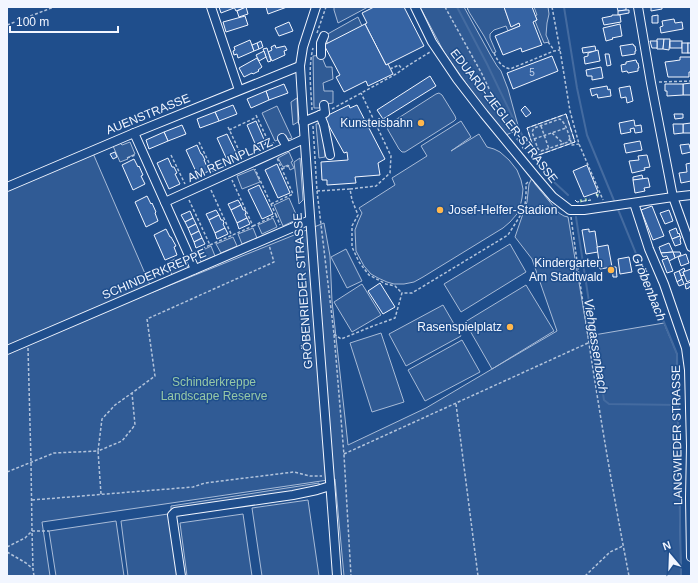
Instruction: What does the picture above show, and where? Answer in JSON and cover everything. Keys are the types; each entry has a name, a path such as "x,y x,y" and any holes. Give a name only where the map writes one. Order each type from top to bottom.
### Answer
{"street":[{"path":"211,7 239,90"},
{"name":"GRÖBENRIEDER STRASSE","path":"316,7 303,47 300,66 304,140 337,576"},
{"name":"EDUARD-ZIEGLER-STRASSE","path":"416,7 436,48 457,79 552,197 570,210"},
{"path":"638,7 673,197 691,246"},
{"path":"321,55 321,43 324,36"},
{"name":"AUENSTRASSE","path":"7,187 107,144 300,66"},
{"path":"303,122 323,111 324,125 330,155"},
{"path":"134,133 195,269"},
{"path":"282,138 285,150"},
{"name":"AM RENNPLATZ","path":"165,202 274,153 285,150 304,140"},
{"path":"570,210 584,210 691,195"},
{"name":"LANGWIEDER STRASSE","path":"630,203 664,284 688,348 691,446 691,557"},
{"name":"SCHINDERKREPPE","path":"7,350 181,273 195,269 209,261 250,243 270,235 284,232 292,225 310,220"},
{"path":"180,576 172,515 175,512 293,496 330,486"}],"path":[{"path":"7,25 54,7"},
{"path":"445,7 482,74 502,116 527,154"},
{"path":"552,7 570,111 579,144 601,196"},
{"path":"548,42 554,50"},
{"path":"323,111 361,94 396,74 436,48"},
{"path":"494,53 497,60 503,67 510,69 554,50 560,50"},
{"path":"390,69 399,65 402,69"},
{"path":"651,83 691,81"},
{"path":"308,192 376,186 390,173 390,156 361,94"},
{"path":"229,130 256,116 270,145"},
{"path":"570,138 568,142 564,144 542,151 538,149 532,132 534,128 560,119 564,122 570,138 572,145 579,144"},
{"path":"541,126 549,149"},
{"path":"228,127 271,204 284,232"},
{"path":"534,139 566,128"},
{"path":"552,132 564,144"},
{"path":"199,142 217,179"},
{"path":"271,204 281,201 293,194 274,153"},
{"path":"171,155 210,246"},
{"path":"282,169 290,165"},
{"path":"229,173 253,226"},
{"path":"350,189 352,200 358,215 352,226 352,247 359,262 369,275 386,284 395,286 402,293 412,293 508,235 525,205 526,184 535,176"},
{"path":"208,183 232,236"},
{"path":"570,210 588,343 602,431 629,576"},
{"path":"176,261 276,216"},
{"path":"321,219 334,334 344,454 351,576"},
{"path":"101,494 98,451 102,420 115,405 155,376 147,319 274,262 270,235"},
{"path":"334,334 341,339 395,318 402,293"},
{"path":"28,341 34,576"},
{"path":"344,454 588,343"},
{"path":"7,472 54,453 98,451 122,441 135,425 132,393"},
{"path":"456,404 478,576"},
{"path":"32,500 193,486 205,483 294,472 310,476 330,476"},
{"path":"7,548 25,538 32,531 49,531"},
{"path":"585,576 610,552 623,546"},
{"path":"7,552 33,569"}],"shaded area":[{"path":"334,7 368,7 338,23"},
{"path":"420,7 464,7 501,71 508,89 519,129 506,135 475,96 444,52"},
{"path":"467,7 504,7 511,26 519,23 520,26 508,31 506,26 494,30 490,34 490,38 496,52 493,53"},
{"path":"534,7 548,7 549,14 546,35 549,42 544,43 535,21 537,20 535,16 537,15"},
{"path":"358,17 362,26 328,44 324,36"},
{"path":"321,55 326,67 332,67 333,79 323,83 324,91 333,91 333,103 319,108 314,108 313,56"},
{"name":"Kunsteisbahn","path":"439,93 442,95 456,119 405,152 402,152 387,127 389,124"},
{"path":"297,98 298,122 293,125 291,102"},
{"path":"277,106 292,138 286,140 285,137 275,141 262,113"},
{"path":"566,114 575,142 536,156 527,128"},
{"name":"Josef-Helfer-Stadion","path":"461,121 471,137 451,151 479,134 487,147 500,152 509,160 517,170 523,189 520,207 517,214 503,228 414,282 394,284 378,278 371,274 364,266 356,251 355,230 362,213 359,208 395,185 392,178 427,156 421,146"},
{"path":"322,123 325,157 319,158 316,124"},
{"path":"130,142 135,154 120,162 113,146 120,143 122,145"},
{"path":"92,151 153,292 324,223 330,256 332,301 348,445 426,408 557,331 532,259 515,237 527,202 529,184 532,178 535,184 559,213 568,217 588,336 664,323 677,354 681,576 344,576 335,479 42,522 50,576 7,576 7,189"},
{"path":"289,152 294,168 290,170 288,165 283,167 278,158"},
{"path":"300,158 303,200 299,204 294,162"},
{"path":"254,169 260,182 242,189 237,176"},
{"path":"289,198 298,219 283,226 274,205"},
{"path":"273,218 277,227 262,234 258,225"},
{"path":"253,228 257,238 242,244 238,234"},
{"path":"233,237 237,246 221,253 216,244"},
{"path":"510,244 526,272 461,312 444,284"},
{"path":"211,246 215,256 201,262 197,253"},
{"path":"346,249 362,281 347,288 331,257"},
{"path":"175,259 176,262 184,259 188,268 172,275 167,263"},
{"path":"362,284 381,315 352,332 334,302"},
{"name":"Rasenspielplatz","path":"526,285 554,331 492,369 465,322"},
{"path":"443,305 461,336 406,366 389,334"},
{"path":"381,333 404,402 372,412 350,343"},
{"path":"462,340 480,372 425,401 408,370"},
{"path":"319,483 320,488 171,511 171,506"},
{"path":"308,500 319,576 262,576 252,508"},
{"path":"168,514 178,576 128,576 121,521"},
{"path":"243,514 252,576 187,576 180,523"},
{"path":"116,521 124,576 56,576 49,531"}],"building":[{"path":"219,7 234,7 234,8 221,13"},
{"path":"234,7 243,7 244,8 236,11"},
{"path":"246,7 248,14 239,17 237,11"},
{"path":"266,7 287,7 268,14"},
{"path":"374,7 404,7 424,46 386,65 365,24 367,23 362,13"},
{"path":"504,7 532,7 537,20 533,22 542,45 522,52 521,48 503,55 495,36 520,26 519,23 511,27"},
{"path":"617,7 626,7 626,10 618,11"},
{"path":"651,7 662,7 662,9 651,11"},
{"path":"629,10 629,13 618,15 618,11"},
{"path":"612,15 620,15 621,22 604,25 602,18"},
{"path":"658,15 658,23 652,23 652,16"},
{"path":"245,16 248,25 226,32 223,22"},
{"path":"674,19 675,23 682,22 683,29 661,33 660,27 663,26 662,21"},
{"path":"289,22 293,31 279,36 275,28"},
{"path":"365,24 386,65 388,64 393,74 368,86 366,81 344,92 336,77 340,75 324,45"},
{"path":"620,24 622,36 606,41 603,28"},
{"path":"657,39 664,39 663,49 657,49"},
{"path":"664,39 670,39 669,50 663,49"},
{"path":"250,40 254,51 238,58 237,54 234,55 234,47"},
{"path":"261,41 263,47 259,49 257,43"},
{"path":"650,41 657,41 657,48 652,48"},
{"path":"670,41 682,41 682,48 670,48"},
{"path":"257,43 259,49 254,51 252,45"},
{"path":"682,43 688,43 688,53 682,53"},
{"path":"688,43 691,43 691,53 688,53"},
{"path":"633,44 636,51 635,54 622,56 620,46"},
{"path":"275,45 276,48 285,46 287,50 284,51 285,55 272,61 268,52 272,50 271,47"},
{"path":"595,46 596,51 583,53 582,48"},
{"path":"267,48 271,61 268,62 263,49"},
{"path":"598,50 600,61 585,64 584,57 588,56 588,53"},
{"path":"264,51 266,57 259,61 256,55"},
{"path":"605,54 609,54 611,65 607,66"},
{"path":"552,56 558,71 513,89 507,73"},
{"path":"680,57 691,57 691,72 689,72 689,77 668,77 665,62 680,60"},
{"path":"257,58 262,67 258,70 259,71 244,77 239,68"},
{"path":"636,60 639,68 638,71 628,73 627,71 622,72 621,65 626,64 626,62"},
{"path":"601,67 603,78 592,80 592,76 587,76 586,70"},
{"path":"430,76 436,86 383,119 377,110"},
{"path":"691,83 691,95 683,95 683,84"},
{"path":"284,84 288,93 269,100 266,91"},
{"path":"665,84 683,84 683,95 667,96"},
{"path":"607,86 608,90 610,89 611,96 598,98 597,94 592,96 590,89"},
{"path":"630,86 633,101 627,103 626,97 621,98 619,88"},
{"path":"266,91 269,100 251,108 247,99"},
{"path":"233,105 237,114 219,121 215,112"},
{"path":"349,105 350,108 357,105 385,159 378,163 380,175 355,177 356,183 327,185 327,180 322,180 321,162 348,160 347,152 344,153 324,117"},
{"path":"525,106 531,113 526,117 521,110"},
{"path":"215,112 219,121 200,128 197,119"},
{"path":"674,114 683,114 683,118 675,119"},
{"path":"634,120 635,126 641,125 642,132 635,133 634,128 630,129 631,132 621,134 619,123"},
{"path":"256,121 266,144 257,148 247,125"},
{"path":"691,123 691,133 683,133 683,124"},
{"path":"673,124 683,124 683,133 674,134"},
{"path":"182,125 186,134 168,141 164,132"},
{"path":"164,132 168,141 149,149 146,140"},
{"path":"227,134 238,157 228,162 217,138"},
{"path":"640,141 642,150 626,153 624,144"},
{"path":"689,144 691,152 682,154 680,145"},
{"path":"197,145 209,171 198,176 186,150"},
{"path":"115,152 117,157 113,159 110,154"},
{"path":"647,155 650,167 644,168 645,170 632,173 629,161 639,160 638,156"},
{"path":"168,158 172,167 174,167 177,173 175,174 180,184 169,189 157,163"},
{"path":"134,159 143,175 141,176 145,184 133,190 122,165"},
{"path":"691,163 691,181 681,183 679,173 687,172 686,164"},
{"path":"277,164 290,193 278,198 265,170"},
{"path":"587,165 598,192 584,197 573,171"},
{"path":"642,175 643,179 633,180 633,177"},
{"path":"648,178 650,187 644,188 645,191 635,193 633,180"},
{"path":"259,185 273,214 262,219 248,190"},
{"path":"147,196 156,212 158,221 146,227 135,202"},
{"path":"238,200 241,205 231,210 228,204"},
{"path":"241,205 243,210 245,210 247,218 237,223 231,210"},
{"path":"652,206 664,236 653,240 641,210"},
{"path":"216,210 219,215 209,220 206,214"},
{"path":"669,210 673,221 665,224 660,213"},
{"path":"190,211 193,218 185,222 181,215"},
{"path":"219,215 221,220 223,220 225,228 215,233 209,220"},
{"path":"193,218 196,224 188,228 185,222"},
{"path":"247,218 250,224 239,229 237,223"},
{"path":"196,224 199,231 191,235 188,228"},
{"path":"225,228 228,234 217,239 215,233"},
{"path":"676,228 680,236 672,239 669,231"},
{"path":"166,229 176,246 174,247 177,255 165,260 154,235"},
{"path":"589,229 589,232 595,231 598,252 586,254 582,230"},
{"path":"199,231 202,238 194,242 191,235"},
{"path":"680,236 681,244 675,246 672,239"},
{"path":"202,238 205,244 196,248 194,242"},
{"path":"669,243 673,252 661,253 659,247"},
{"path":"608,245 612,267 600,269 597,247"},
{"path":"673,252 680,252 681,255 675,258"},
{"path":"673,252 675,258 669,261 667,256 663,257 661,253"},
{"path":"686,254 689,263 681,266 678,257"},
{"path":"629,257 632,272 620,274 618,259"},
{"path":"668,258 673,271 667,273 662,260"},
{"path":"612,267 616,267 617,277 613,277"},
{"path":"684,268 684,275 681,276 679,271"},
{"path":"691,269 691,280 687,282 683,272"},
{"path":"679,271 682,279 677,282 674,273"},
{"path":"682,279 684,284 679,286 677,282"},
{"path":"691,282 691,286 686,289 685,284"},
{"path":"380,283 395,307 383,314 368,291"}],"waterway":[{"name":"Viehgassenbach","path":"457,7 534,157 554,182 568,195"},
{"name":"Gröbenbach","path":"564,7 577,88 587,135 615,203"},
{"name":"Gröbenbach","path":"617,207 677,354 681,576"},
{"name":"Viehgassenbach","path":"576,217 604,400 609,404 678,405"}],"hedge":[{"path":"580,201 590,199"}],"fence":[{"path":"566,114 575,142 536,156 527,128 566,114"},
{"path":"596,193 597,198"},
{"path":"575,200 577,202 591,200"}],"place":[{"name":"Kunsteisbahn","path":"421,123"},
{"name":"Josef-Helfer-Stadion","path":"440,210"},
{"name":"Kindergarten Am Stadtwald","path":"611,270"},
{"name":"Rasenspielplatz","path":"510,327"}],"park label":[{"name":"Schinderkreppe Landscape Reserve","path":"214,389"}]}
